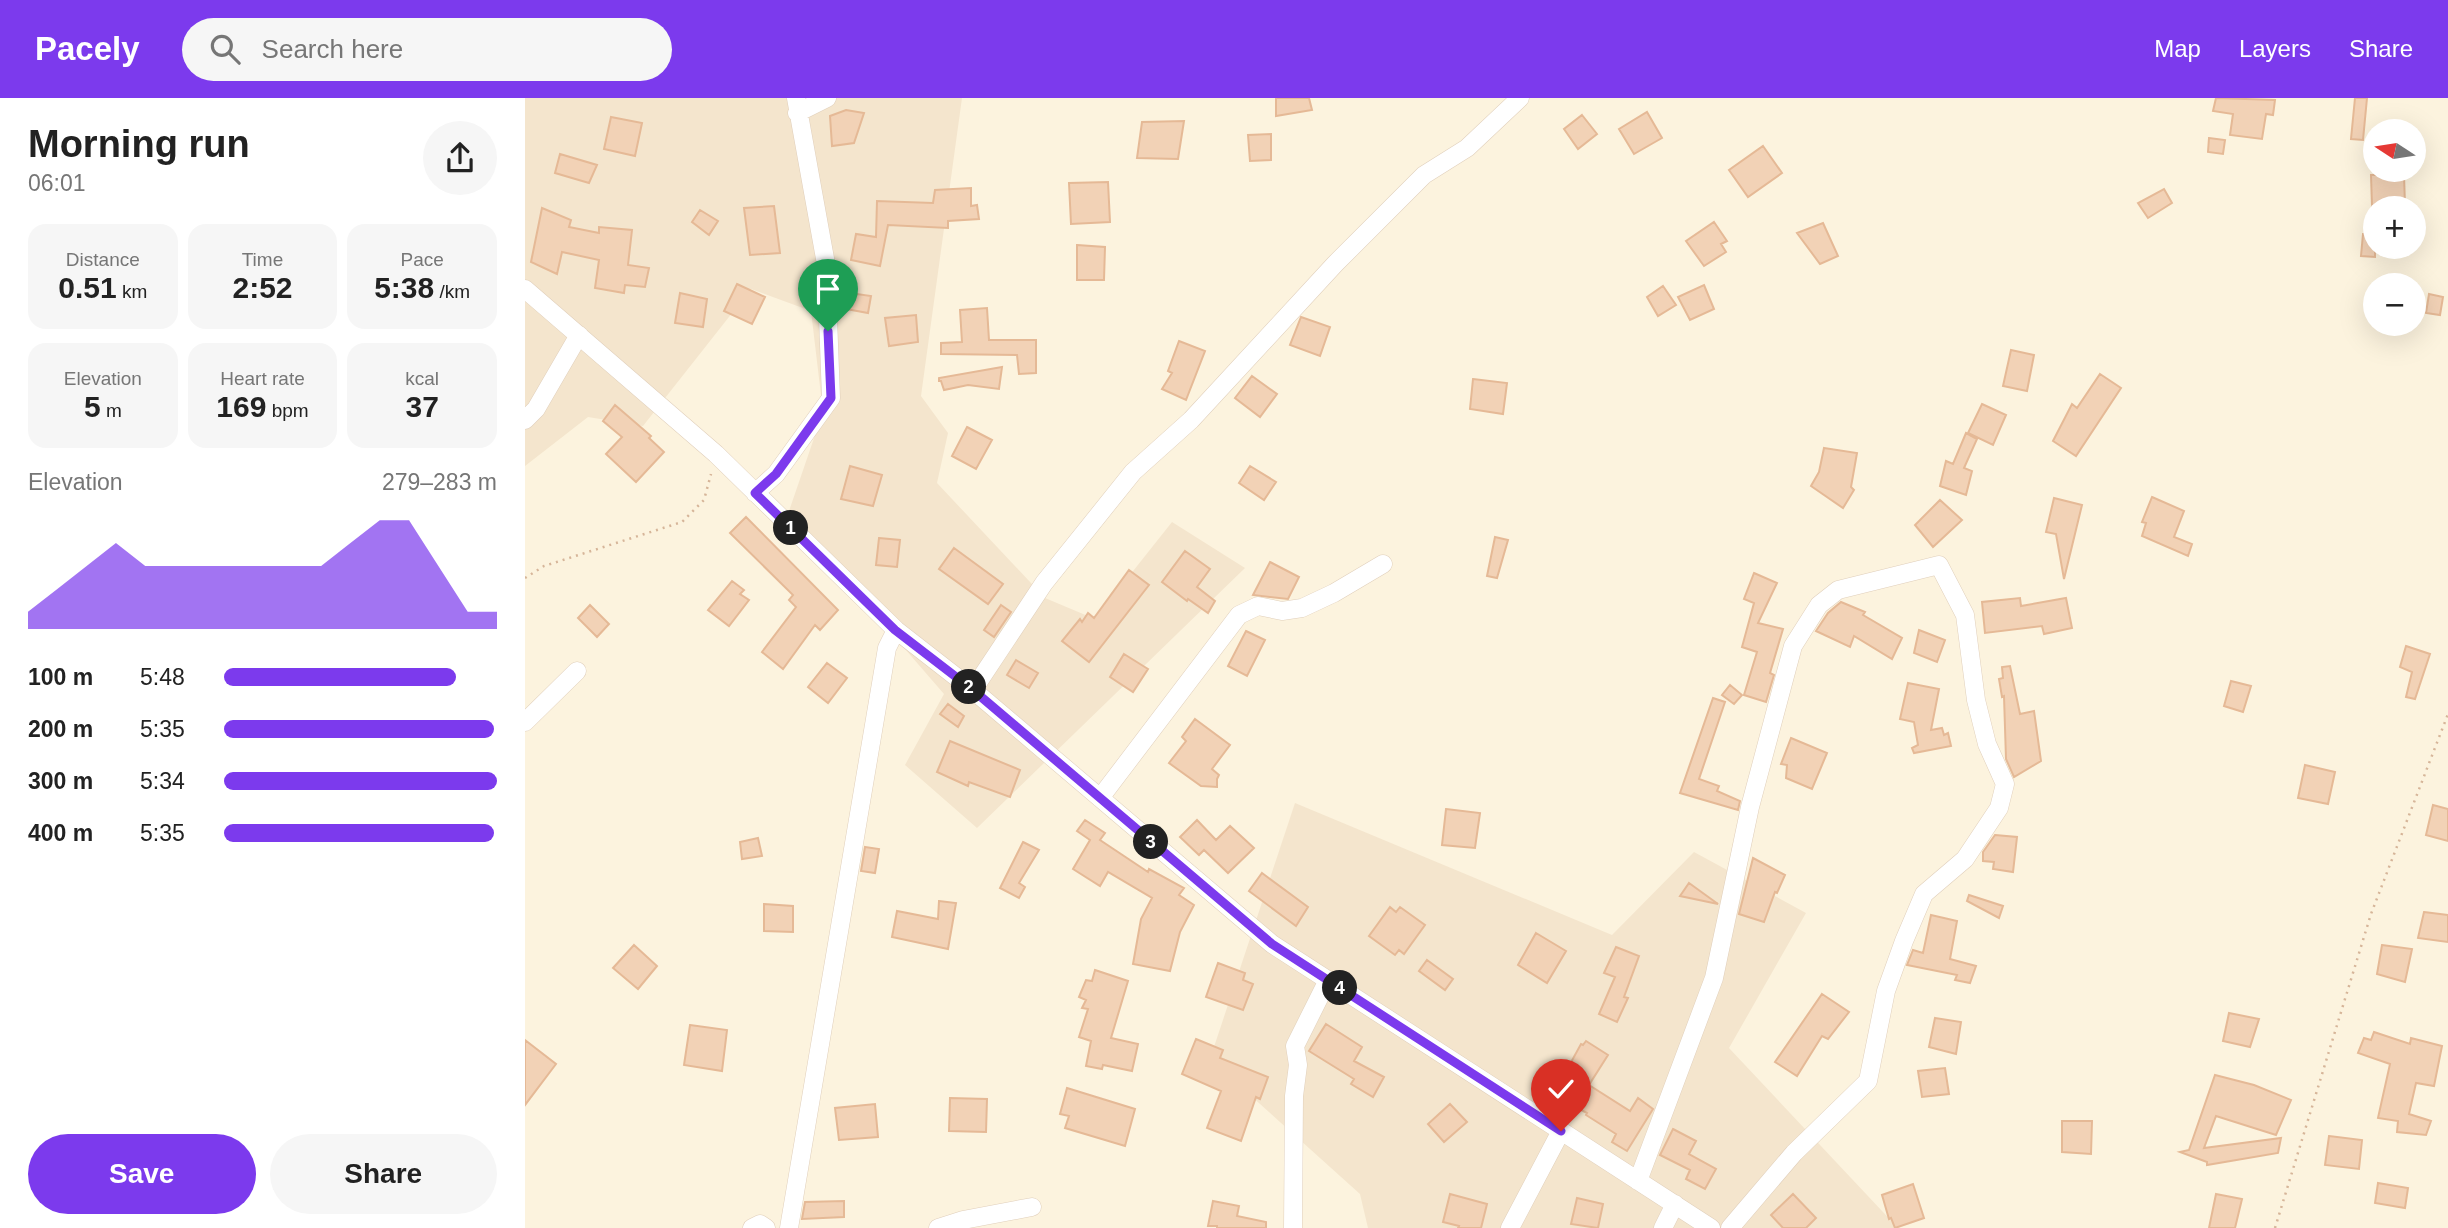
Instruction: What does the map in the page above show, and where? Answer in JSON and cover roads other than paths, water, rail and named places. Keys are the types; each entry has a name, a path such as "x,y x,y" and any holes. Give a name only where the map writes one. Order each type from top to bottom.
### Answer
{"street":[{"path":"755,493 776,474 831,398 826,264 796,105 827,98"},
{"path":"973,690 1044,583 1133,472 1191,420 1335,264 1424,175 1467,148 1520,98"},
{"path":"525,289 716,454 895,630 973,690 1272,944 1711,1228"},
{"path":"525,420 536,409 579,335"},
{"path":"1100,798 1239,615 1258,606 1282,611 1302,608 1383,564"},
{"path":"1638,1181 1714,978 1750,807 1793,646 1819,605 1838,590 1939,565 1965,615 1976,700 1987,744 2005,784 1999,808 1965,859 1924,894 1887,991 1868,1081 1794,1153 1730,1228"},
{"path":"789,1228 887,648 895,630"},
{"path":"525,722 577,671"},
{"path":"1293,1228 1294,1096 1298,1065 1295,1046 1328,980"},
{"path":"1510,1228 1561,1131"},
{"path":"1663,1228 1675,1204"},
{"path":"938,1228 963,1220 1032,1207"},
{"path":"752,1228 759,1224 766,1228"}]}
